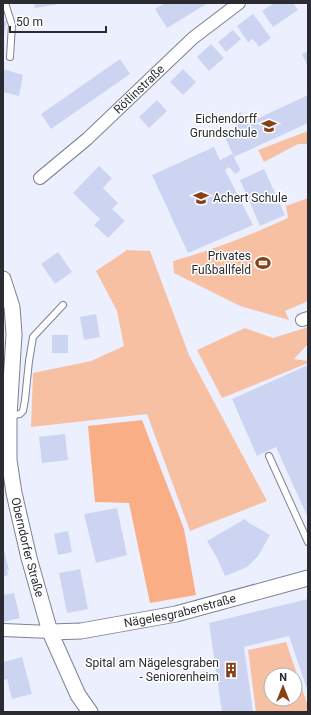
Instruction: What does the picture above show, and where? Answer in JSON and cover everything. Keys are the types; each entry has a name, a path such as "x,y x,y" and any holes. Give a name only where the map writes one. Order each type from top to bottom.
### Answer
{"street":[{"name":"Rötlinstraße","path":"40,178 87,139 193,38 239,3"},
{"name":"Oberndorfer Straße","path":"3,279 12,307 14,334 6,461 29,558 50,632 78,695 90,712"},
{"name":"Nägelesgrabenstraße","path":"50,632 81,631 176,614 308,578"},
{"path":"3,630 50,632"}],"lane":[{"path":"5,3 12,25 10,57"},
{"path":"9,416 20,414 23,411 33,338 62,305"},
{"path":"269,456 308,542"}],"shaded area":[{"path":"308,131 308,144 298,144 264,162 258,150"},
{"path":"308,198 308,301 285,311 289,320 240,306 174,273 173,261 232,242 288,218 286,206"},
{"path":"127,250 150,251 189,355 267,501 190,531 147,414 31,427 33,373 91,361 124,346 117,311 96,271"},
{"path":"308,327 308,344 294,359 308,361 308,363 222,398 197,350 245,328 273,338"},
{"path":"142,420 184,529 196,595 150,603 129,503 95,502 88,426"},
{"path":"286,642 295,667 263,667 263,707 303,707 303,691 308,706 308,712 256,712 248,650"}],"building":[{"path":"34,3 59,3 59,4 35,8"},
{"path":"165,3 208,3 167,28 155,9"},
{"path":"274,3 293,3 298,10 273,27 262,11"},
{"path":"253,14 271,38 259,47 253,39 248,42 237,26"},
{"path":"3,20 7,21 4,35 3,35"},
{"path":"233,30 241,39 226,52 218,42"},
{"path":"211,44 224,58 209,71 197,57"},
{"path":"308,51 308,67 302,54"},
{"path":"120,59 130,74 51,129 41,114"},
{"path":"3,69 23,75 19,96 3,92"},
{"path":"183,69 196,82 183,95 170,82"},
{"name":"Eichendorff Grundschule","path":"308,95 308,123 234,157 223,133 236,128 231,117 241,112 246,124"},
{"path":"157,100 167,111 149,128 139,117"},
{"name":"Achert Schule","path":"214,147 220,160 232,154 240,169 239,172 235,174 229,167 225,170 253,225 188,253 152,175"},
{"path":"99,166 112,178 103,188 118,203 112,209 125,221 108,238 94,225 100,219 73,193"},
{"path":"264,169 285,215 260,226 240,180"},
{"path":"58,252 72,272 55,284 41,264"},
{"path":"96,314 100,337 84,340 80,317"},
{"path":"52,335 68,335 68,353 52,353"},
{"path":"308,365 308,518 276,447 257,456 232,399"},
{"path":"65,434 68,460 42,463 39,437"},
{"path":"117,508 127,555 96,563 84,514"},
{"path":"245,519 249,523 270,535 258,556 247,567 225,576 207,541"},
{"path":"68,531 72,552 58,555 54,534"},
{"path":"3,546 9,570 7,570 8,575 3,577"},
{"path":"80,569 88,609 67,613 59,573"},
{"path":"14,593 20,618 3,622 3,595"},
{"name":"Spital am Nägelesgraben - Seniorenheim","path":"308,599 308,692 303,677 303,667 300,667 289,636 244,647 253,712 222,712 209,623"},
{"path":"22,657 32,694 12,699 7,679 3,680 3,662"}],"place":[{"name":"Eichendorff Grundschule","path":"269,126"},
{"name":"Achert Schule","path":"201,198"},
{"name":"Privates Fußballfeld","path":"263,263"},
{"name":"Spital am Nägelesgraben - Seniorenheim","path":"231,670"}]}
